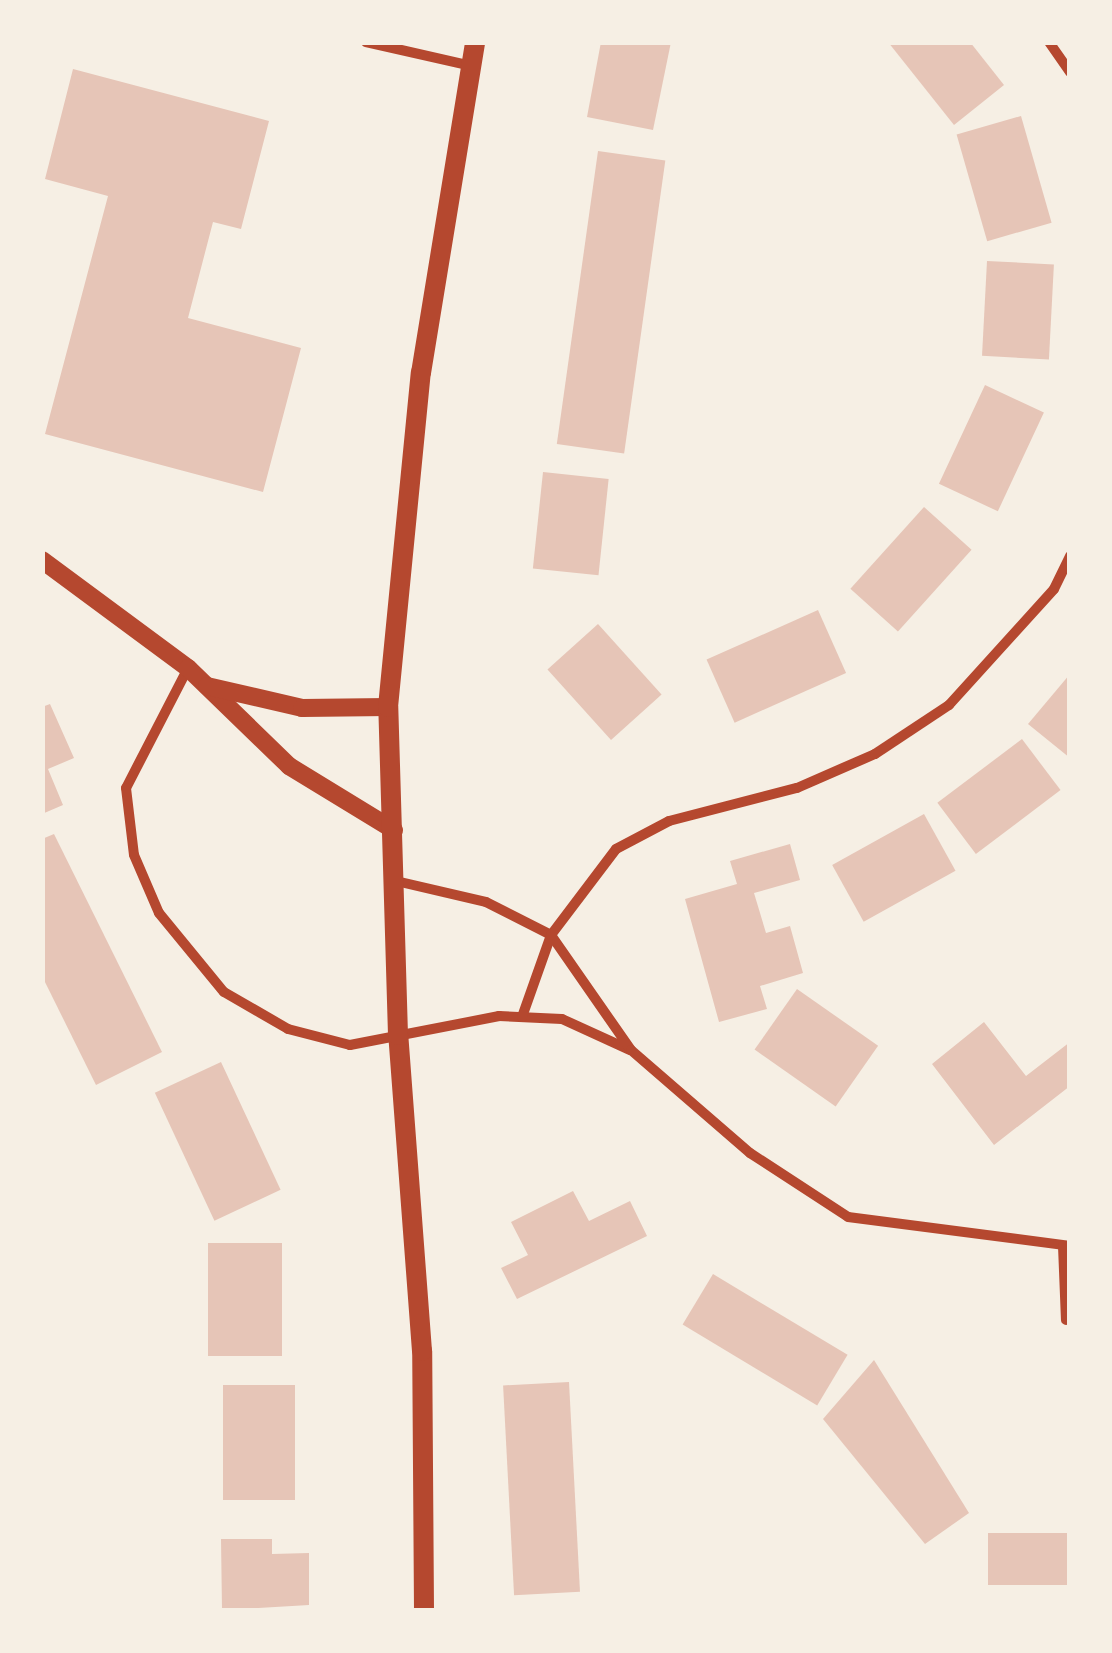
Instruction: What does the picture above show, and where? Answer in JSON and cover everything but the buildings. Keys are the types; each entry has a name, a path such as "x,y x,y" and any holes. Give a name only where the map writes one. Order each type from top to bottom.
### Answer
{"main road":[{"path":"424,1610 422,1351 398,1035 388,707 420,373 475,42"}],"street":[{"path":"366,42 472,66"},
{"path":"1049,42 1070,72"},
{"path":"522,1017 552,934 616,849 669,821 796,788 875,754 949,705 1054,589 1070,556"},
{"path":"42,560 188,668 289,766 394,830"},
{"path":"188,668 126,788 134,855 159,912 224,992 288,1030 350,1045 522,1017 562,1020 631,1050"},
{"path":"206,686 302,708 388,707"},
{"path":"396,881 486,902 552,934 631,1050 750,1152 848,1217 1066,1246 1066,1320"}]}
